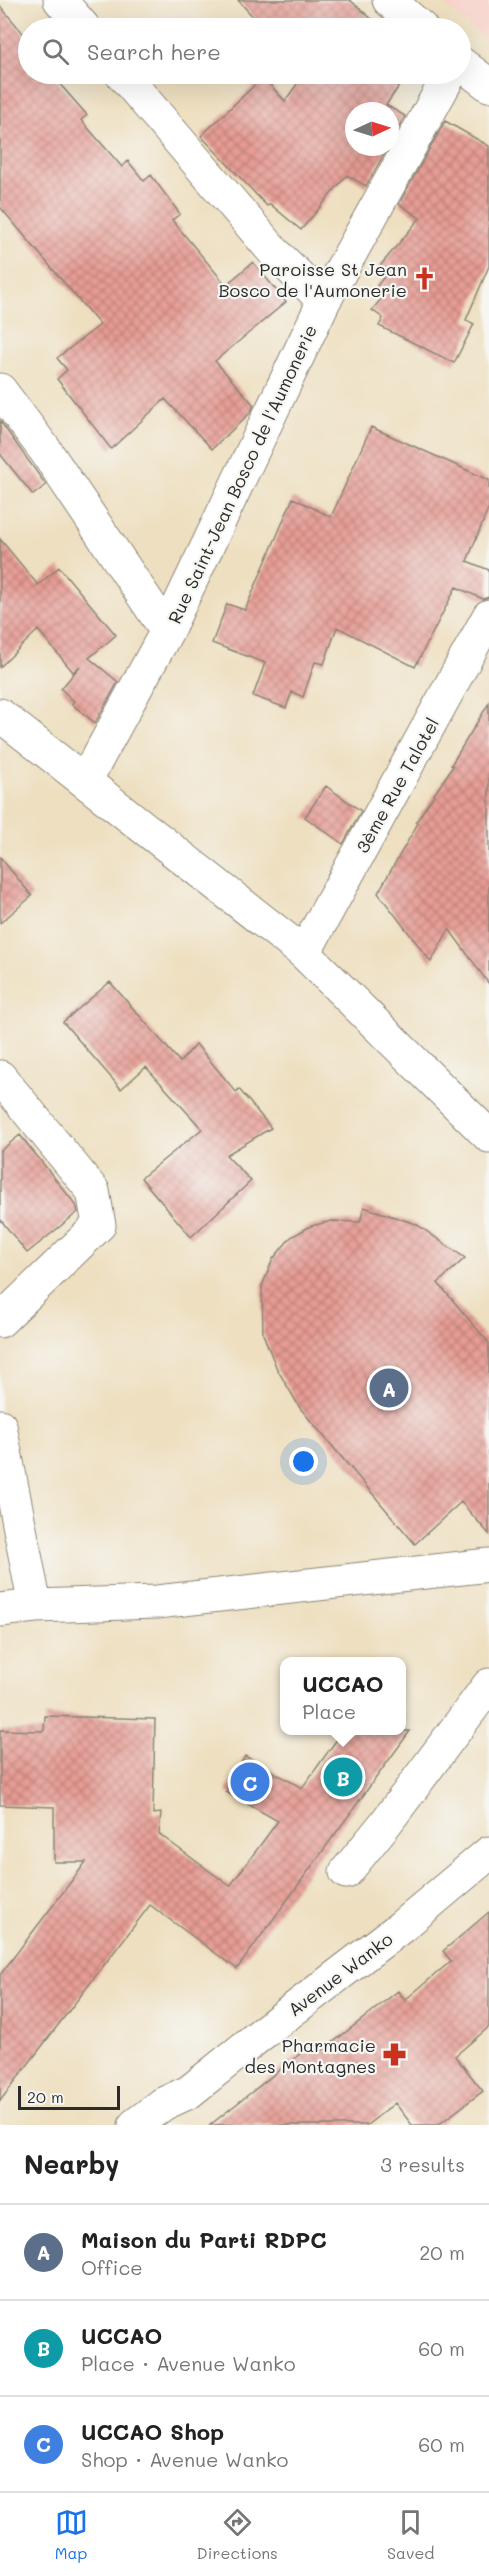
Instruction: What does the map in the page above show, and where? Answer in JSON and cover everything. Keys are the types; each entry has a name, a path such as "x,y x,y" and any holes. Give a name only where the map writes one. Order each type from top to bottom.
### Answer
{"main road":[{"path":"60,0 75,18"},
{"path":"389,0 410,18"},
{"path":"471,71 489,85"},
{"path":"131,84 274,252 324,301"},
{"name":"Rue Saint-Jean Bosco de l'Aumonerie","path":"85,781 167,631 324,301 444,84"},
{"path":"0,390 45,450 167,631"},
{"name":"3ème Rue Talotel","path":"304,953 489,616"},
{"path":"0,715 304,953 489,1136"},
{"path":"0,1077 93,1191 99,1225 0,1321"},
{"path":"0,1426 35,1606"},
{"path":"0,1610 35,1606 157,1602 489,1565"},
{"path":"346,1872 489,1685"},
{"name":"Avenue Wanko","path":"145,2124 173,2119 189,2092 401,1927 489,1853"}],"shaded area":[{"path":"439,0 489,0 489,43 471,28 471,18 460,18"}],"building":[{"path":"238,0 350,0 371,18 254,18"},
{"path":"0,6 18,27 18,84 60,84 87,115 81,120 122,167 128,161 144,181 151,175 180,214 172,220 226,285 253,262 286,302 215,361 254,405 250,413 212,449 165,399 111,449 57,379 67,370 57,358 100,325 0,207"},
{"path":"256,84 269,84 285,101 297,84 397,84 399,86 388,102 345,102 345,156 383,156 366,186 347,175 301,230 270,204 267,206 201,136"},
{"path":"399,113 405,116 399,127"},
{"path":"445,121 489,146 489,266 466,320 474,324 454,363 379,326 383,318 372,310 385,294 376,287 387,273 380,266 420,218 399,204"},
{"path":"0,421 46,485 33,495 0,454"},
{"path":"371,427 489,480 489,507 467,561 489,570 489,597 483,599 456,587 415,667 337,627 324,664 315,662 303,697 292,692 286,708 253,696 265,663 212,643 227,604 245,610 293,498 331,517"},
{"path":"0,539 38,585 59,567 116,635 89,658 118,682 95,723 72,704 74,701 61,689 80,666 73,672 38,630 0,667"},
{"path":"489,703 489,984 449,929 431,962 378,893 418,823 416,822 453,766 451,765"},
{"path":"326,786 361,811 343,844 305,817"},
{"path":"0,857 32,896 0,923"},
{"path":"110,982 180,1062 196,1044 236,1092 239,1089 271,1128 226,1155 251,1181 191,1237 141,1178 202,1129 146,1067 121,1089 63,1022"},
{"path":"20,1135 76,1205 78,1212 27,1253 0,1219 0,1151"},
{"path":"364,1207 416,1224 465,1258 438,1283 489,1343 489,1534 461,1502 415,1544 300,1408 277,1369 263,1334 262,1286 273,1259 291,1237 311,1226 332,1221 360,1222"},
{"path":"45,1716 155,1719 153,1814 161,1813 159,1834 230,1886 278,1821 226,1792 245,1756 302,1788 340,1735 406,1735 406,1731 410,1731 237,1969 150,1905 0,2101 0,1975 86,1862 54,1862 54,1807 0,1805 0,1730 44,1731"},
{"path":"489,1912 489,2027 455,2056 483,2091 438,2125 412,2125 395,2103 367,2125 210,2125 315,2042 322,2051 398,1991 405,2000 451,1961 443,1951"}],"place":[{"name":"Paroisse St Jean Bosco de l'Aumonerie","path":"425,279"},
{"name":"Maison du Parti RDPC","path":"389,1388"},
{"name":"UCCAO","path":"343,1777"},
{"name":"UCCAO Shop","path":"250,1782"},
{"name":"Pharmacie des Montagnes","path":"394,2055"}]}
